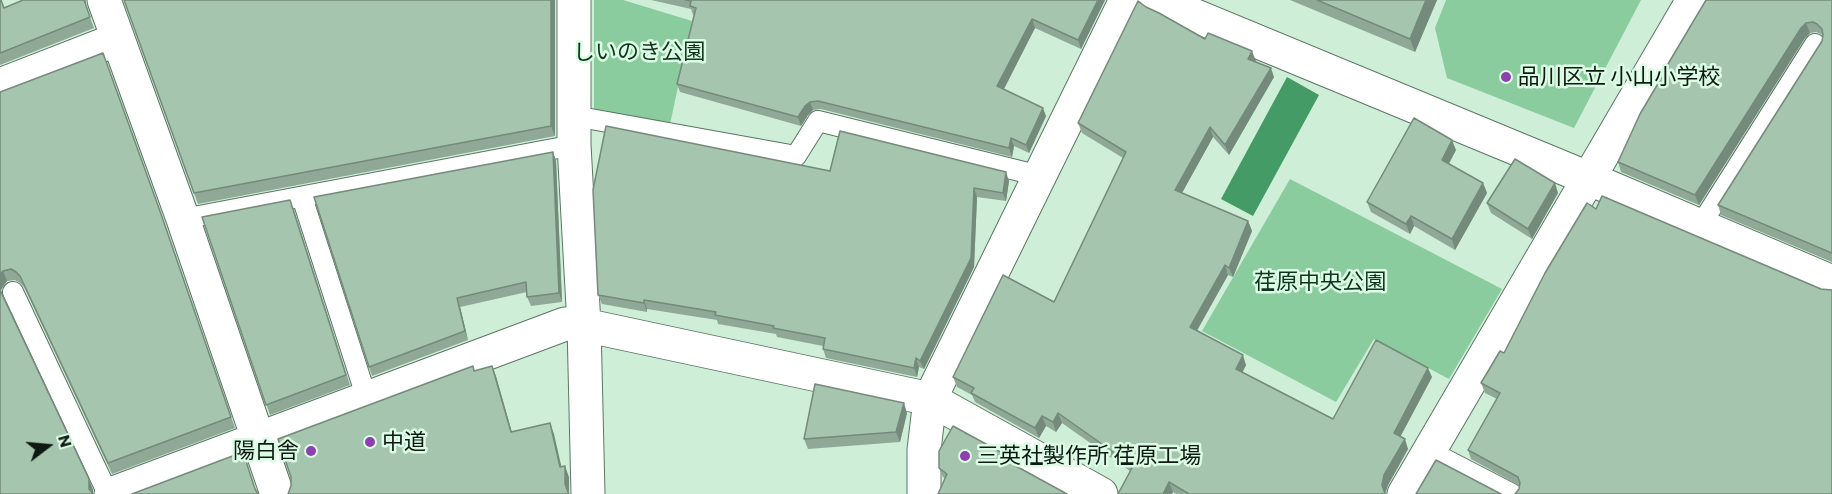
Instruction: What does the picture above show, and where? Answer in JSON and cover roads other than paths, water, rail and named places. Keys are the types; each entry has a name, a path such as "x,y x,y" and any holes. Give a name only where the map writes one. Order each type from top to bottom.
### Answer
{"street":[{"path":"105,0 277,494"},
{"path":"574,0 574,131 584,325 588,494"},
{"path":"924,494 924,450 930,399 1126,0"},
{"path":"1157,0 1832,282"},
{"path":"1404,494 1694,0"},
{"path":"0,85 118,39"},
{"path":"109,494 565,324 584,325 930,399 1101,494"}],"lane":[{"path":"1700,226 1815,44"},
{"path":"183,219 302,196 574,131 796,156 818,121 1040,176"},
{"path":"302,196 367,399"},
{"path":"13,292 109,494"},
{"path":"1429,451 1512,494"}],"place":[{"name":"品川区立 小山小学校","path":"1506,77"},
{"name":"中道","path":"370,442"},
{"name":"陽白舎","path":"311,451"},
{"name":"三英社製作所 荏原工場","path":"965,456"}],"park label":[{"name":"しいのき公園","path":"639,52"},
{"name":"荏原中央公園","path":"1320,282"}]}
